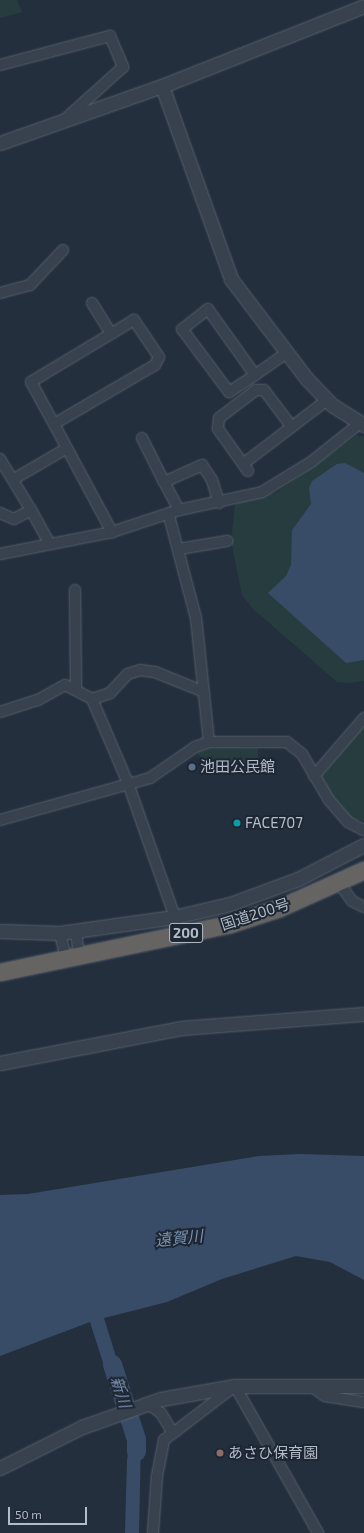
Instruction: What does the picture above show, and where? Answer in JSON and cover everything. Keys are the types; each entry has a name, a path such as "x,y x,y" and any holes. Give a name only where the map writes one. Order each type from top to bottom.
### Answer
{"highway":[{"name":"国道200号","path":"0,972 181,934 279,908 339,883 364,870"}],"street":[{"path":"0,143 62,123 162,86 364,6"},
{"path":"0,65 110,36 123,67 74,108 62,123"},
{"path":"0,554 112,532 169,516 179,510 219,503 275,485 361,425 328,400 287,353 231,279 162,86"},
{"path":"0,293 30,285 63,250"},
{"path":"92,303 111,334"},
{"path":"256,375 208,309 182,329 229,392 256,375 287,353"},
{"path":"54,424 155,364 159,357 134,320 31,382 112,532"},
{"path":"292,427 264,390 256,390 220,418 218,429 246,468 292,427 328,400"},
{"path":"142,438 179,510"},
{"path":"14,479 67,448"},
{"path":"0,459 14,479 50,544"},
{"path":"164,482 202,465 212,480 219,503"},
{"path":"0,513 14,519 31,510"},
{"path":"169,516 196,618 202,690 209,742"},
{"path":"179,550 227,541"},
{"path":"74,590 76,688"},
{"path":"92,699 110,693 128,674 140,670 154,672 202,690"},
{"path":"0,712 38,700 65,685 76,688 92,699 128,783 181,934"},
{"path":"314,776 364,718"},
{"path":"0,820 150,778 195,747 209,742 287,742 302,754 314,776 348,822 364,830"},
{"path":"0,931 60,933 76,932 174,917 230,904 298,879 364,845"},
{"path":"339,883 352,901 364,907"},
{"path":"73,956 76,932"},
{"path":"60,933 73,956"},
{"path":"0,1062 181,1028 364,1014"},
{"path":"152,1533 157,1476 164,1440 235,1386"},
{"path":"235,1386 318,1533"},
{"path":"0,1468 82,1427 147,1403 235,1386 364,1386"},
{"path":"311,1386 325,1396 364,1402"},
{"path":"147,1403 162,1413 173,1433"}],"green space":[{"path":"0,0 17,0 22,12 0,18"},
{"path":"356,436 364,436 364,681 349,683 337,682 253,609 242,595 231,541 235,504 277,492"},
{"path":"364,725 364,821 350,818 333,802 320,777"},
{"path":"210,747 258,748 258,771 214,774 197,753"}],"water":[{"path":"345,463 364,473 364,660 346,663 268,593 286,576 291,565 292,530 311,504 309,488 312,481 337,464"},
{"name":"遠賀川","path":"300,1154 364,1156 364,1280 330,1262 296,1256 222,1279 167,1302 104,1318 125,1386 112,1391 90,1322 0,1356 0,1195 28,1194 259,1156"},
{"path":"138,1426 141,1437 139,1533 125,1533 127,1460 128,1453 133,1453 130,1427"}],"waterway":[{"name":"新川","path":"112,1364 136,1439 136,1451"}],"place":[{"name":"池田公民館","path":"192,767"},
{"name":"FACE707","path":"237,823"},
{"name":"あさひ保育園","path":"220,1453"}]}
